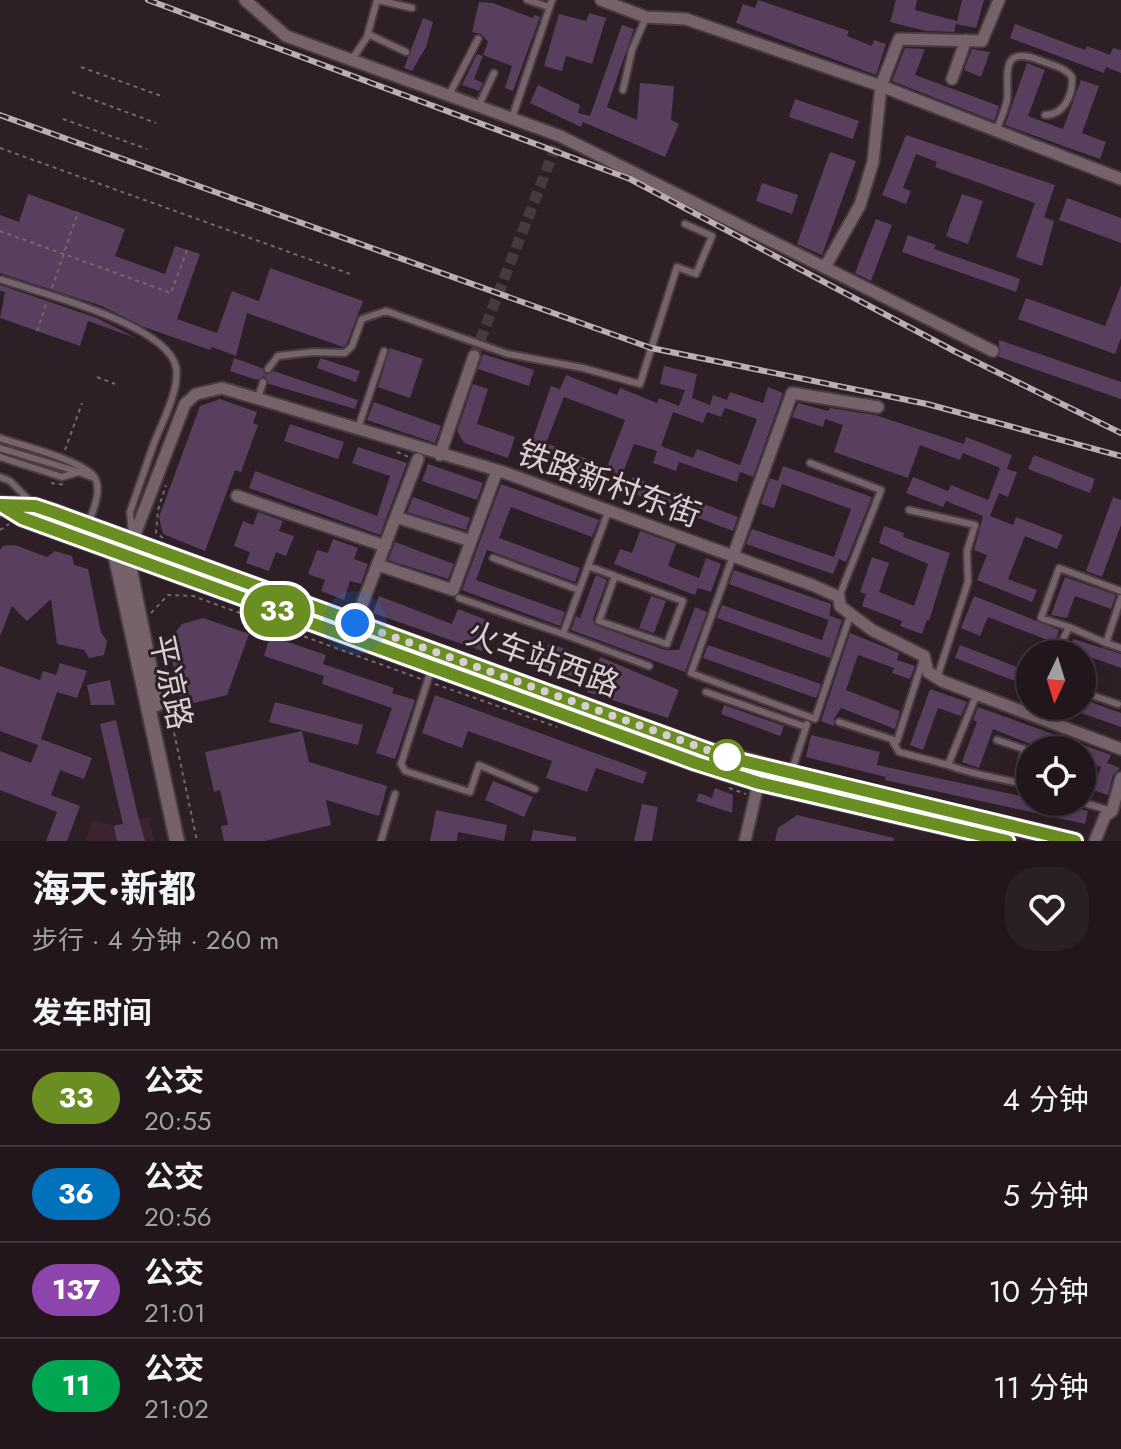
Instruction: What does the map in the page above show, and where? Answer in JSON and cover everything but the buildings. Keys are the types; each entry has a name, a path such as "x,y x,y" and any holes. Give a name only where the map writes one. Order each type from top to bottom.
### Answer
{"main road":[{"name":"火车站西路","path":"0,505 22,518 121,546 355,623 759,783 791,775 1075,841"},
{"name":"火车站西路","path":"0,505 35,506 88,526 121,546 430,674 759,783 1007,841"}],"street":[{"path":"245,0 286,36 449,95 558,139 993,351"},
{"path":"601,0 646,17 686,19 881,86 1121,179"},
{"path":"825,267 860,205 873,162 881,86 899,39 982,41 999,0"},
{"path":"952,79 966,40"},
{"path":"440,455 474,356"},
{"name":"铁路新村东街","path":"121,546 185,404 196,394 222,388 497,471 839,597"},
{"path":"733,556 792,393 878,407"},
{"path":"355,623 418,459"},
{"path":"378,565 453,590 497,471"},
{"path":"237,496 385,546"},
{"path":"396,517 471,541"},
{"name":"平凉路","path":"121,546 177,841"},
{"name":"平凉路","path":"121,546 187,841"},
{"path":"839,597 840,606 850,616 924,656 928,672 937,678 976,696 1016,706"},
{"path":"1056,720 1121,749"},
{"path":"1095,841 1105,816 1112,811 1121,778"},
{"path":"745,841 759,783"}],"lane":[{"path":"351,61 368,34 377,0 412,8"},
{"path":"511,121 551,4 527,0"},
{"path":"623,90 632,50 646,17"},
{"path":"368,34 406,52"},
{"path":"449,95 478,39"},
{"path":"996,131 1007,99 1007,66 1020,58 1027,56 1067,71 1072,77 1063,109 1055,115 1045,115"},
{"path":"478,107 494,73"},
{"path":"268,369 278,356 313,352 345,353 352,346 362,319 386,311 508,354 583,368 640,384 677,267 696,274 712,236 685,224"},
{"path":"0,279 139,328 172,355 177,371 121,546"},
{"path":"357,431 384,351"},
{"path":"258,398 263,382"},
{"path":"0,438 84,468 95,479 98,493 88,526"},
{"path":"0,448 95,479"},
{"path":"0,457 62,477 79,472"},
{"path":"810,463 881,490 839,597"},
{"path":"0,477 10,481 35,506"},
{"path":"909,510 975,525 967,551 968,582 937,678"},
{"path":"563,634 608,512"},
{"path":"733,556 691,673 815,719 850,616"},
{"path":"493,558 579,590"},
{"path":"588,566 683,601 667,644 599,621 615,576"},
{"path":"1121,591 1059,568 1041,618 1121,648"},
{"path":"459,598 649,666"},
{"path":"1106,643 1121,598"},
{"path":"1063,640 1069,627"},
{"path":"839,722 897,741 924,656"},
{"path":"430,674 401,764 405,771 470,792 479,765 535,789"},
{"path":"706,692 806,727"},
{"path":"948,765 976,696"},
{"path":"1096,697 1118,704"},
{"path":"791,775 809,717"},
{"path":"891,739 899,752 948,765 981,778 1002,778 1016,782"},
{"path":"997,740 1016,746"},
{"path":"381,841 395,794"},
{"path":"1096,806 1112,811"}],"path":[{"path":"81,67 164,97"},
{"path":"72,92 156,123"},
{"path":"63,119 147,149"},
{"path":"0,148 353,275"},
{"path":"37,331 78,212"},
{"path":"0,231 171,293 187,250"},
{"path":"97,377 115,384"},
{"path":"63,455 82,403"},
{"path":"0,530 5,526"},
{"path":"151,624 151,612 168,595 193,596 430,674 562,729"},
{"path":"168,708 197,841"},
{"path":"725,787 759,783"}],"shaded area":[{"path":"149,817 154,841 85,841 93,820 112,825"}],"tunnel":[{"path":"474,356 557,143"}],"railway":[{"path":"148,0 630,179 956,352 1121,433"},
{"path":"0,115 651,348 927,404 1121,456"}],"bus line":[{"name":"33","path":"1007,841 759,783 696,763 22,518 1,505 35,506 53,512 752,765 1075,841"}],"route":[{"path":"355,623 727,757"}]}
